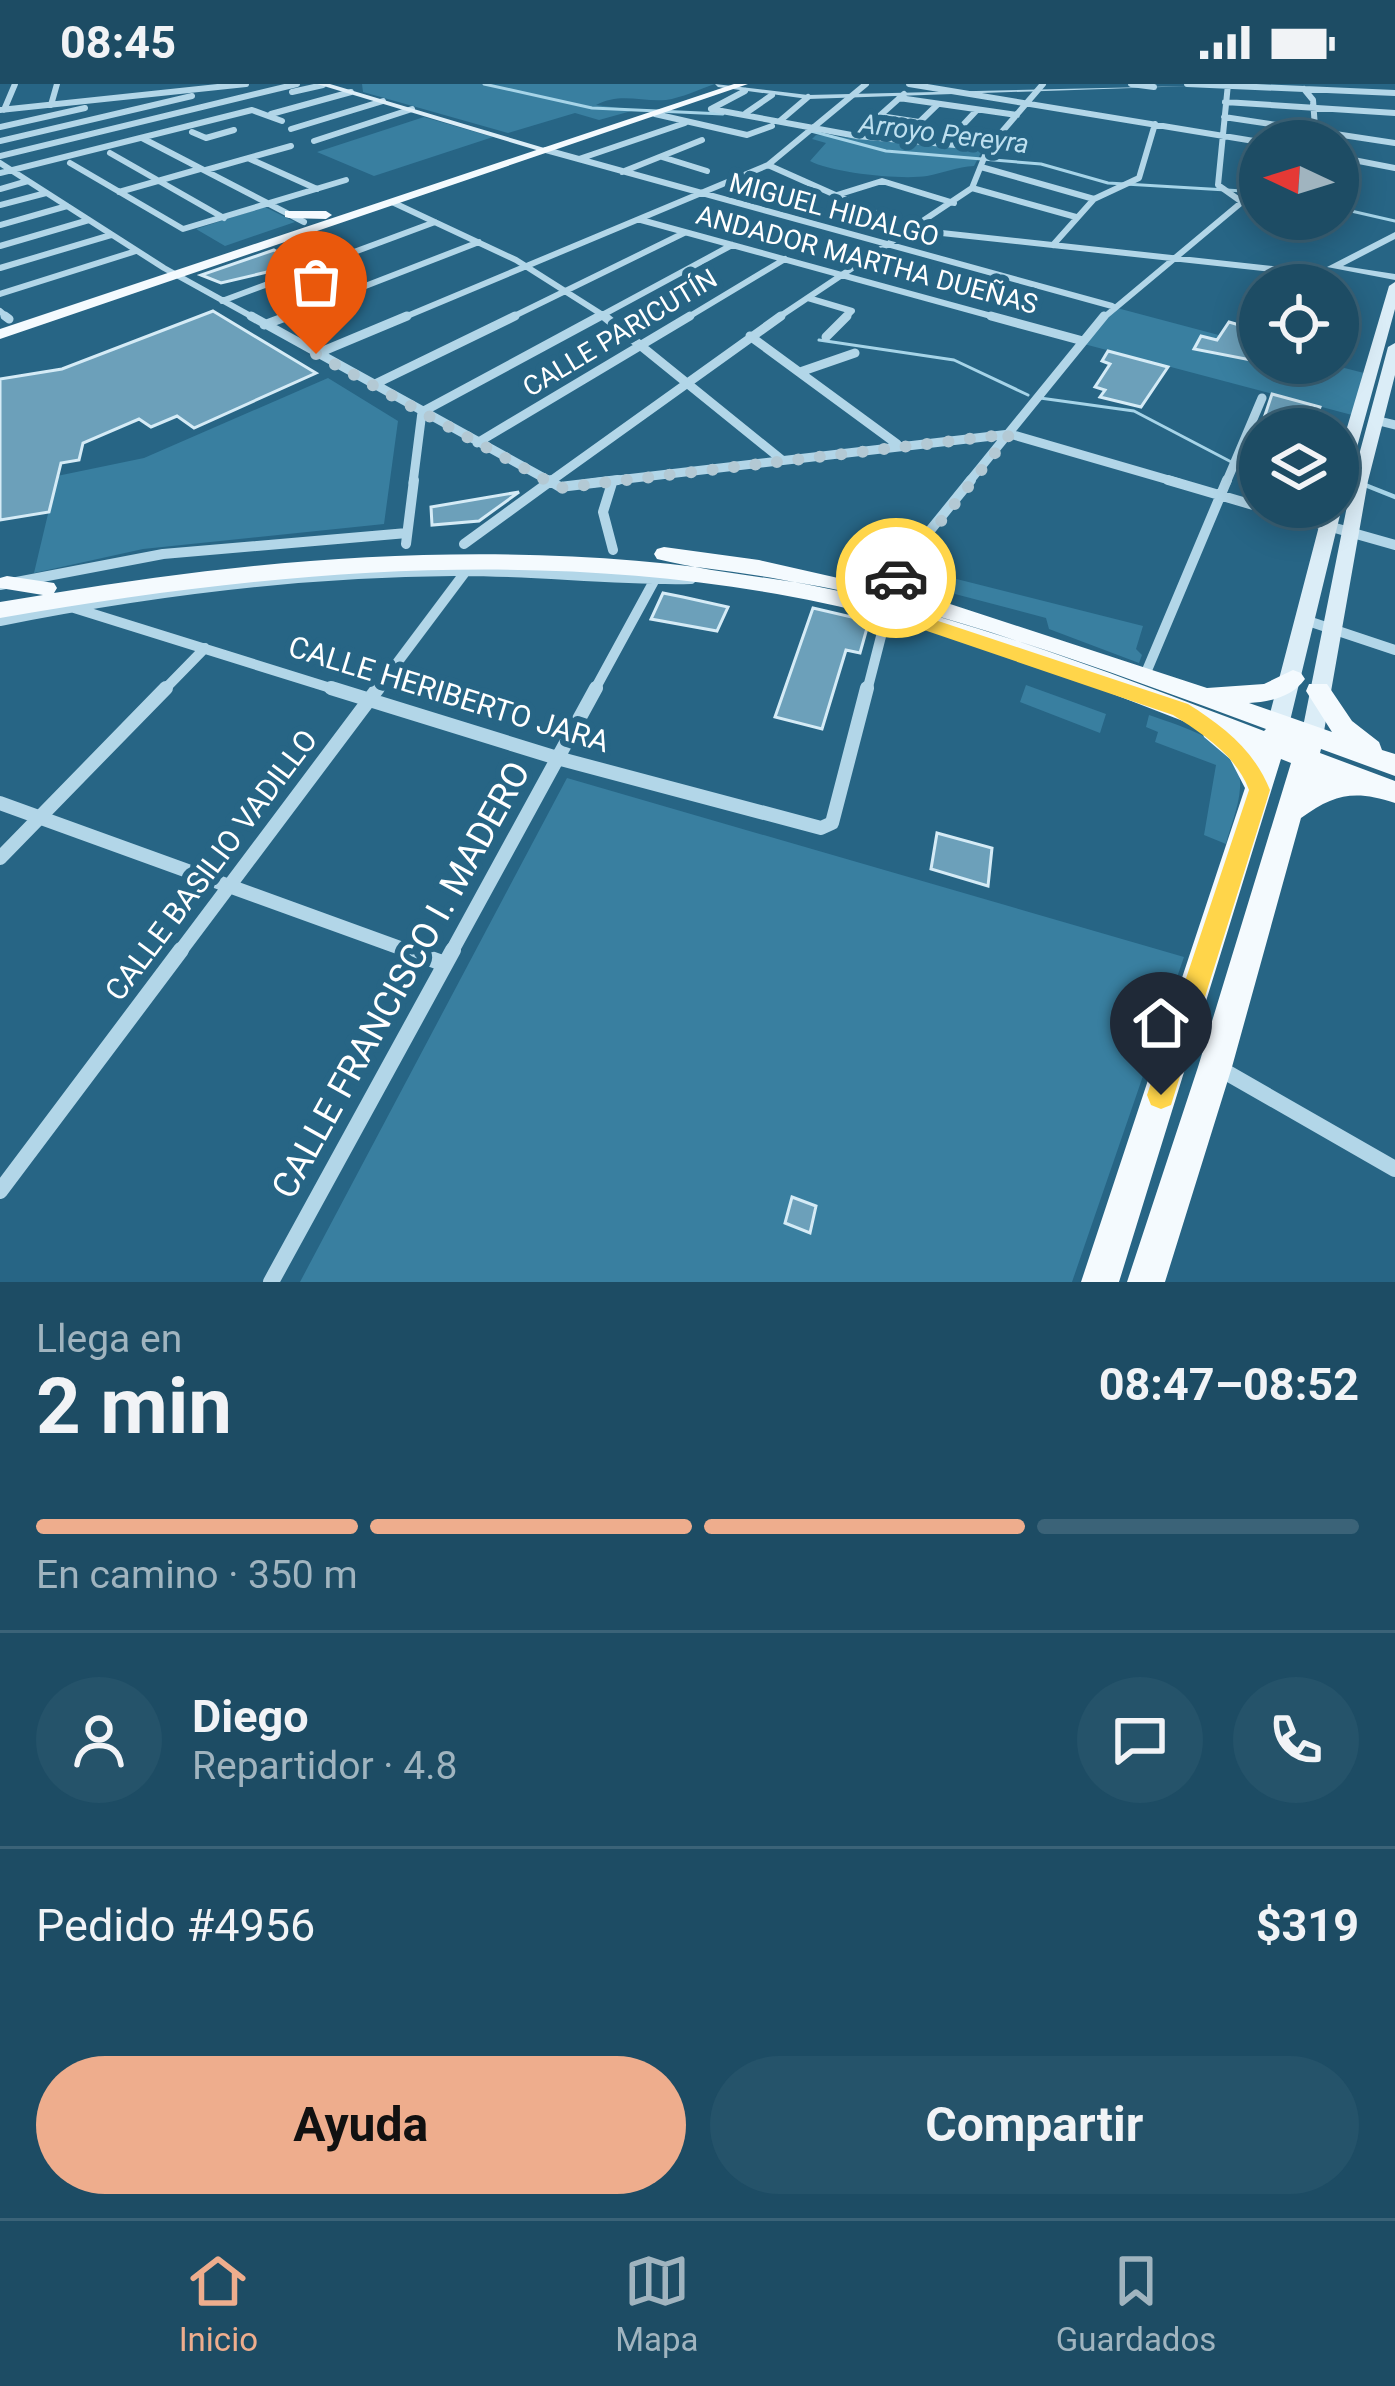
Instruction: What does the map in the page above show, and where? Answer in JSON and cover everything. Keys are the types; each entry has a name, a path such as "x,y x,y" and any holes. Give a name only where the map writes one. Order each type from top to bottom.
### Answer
{"main road":[{"path":"322,84 540,148 635,112 673,107 732,86"},
{"path":"3,317 169,272 732,86"},
{"path":"0,334 304,222 396,197"},
{"path":"289,214 326,215"},
{"path":"1359,458 1376,420 1395,282"},
{"path":"1359,451 1395,347"},
{"path":"1100,1282 1259,790 1292,679 1328,528"},
{"path":"1146,1282 1293,809 1350,528"},
{"path":"0,610 200,562 406,539 707,559 1020,629 1145,675 1182,700 1239,752 1259,790"},
{"path":"2,588 56,598 218,575 381,561 513,558 630,565 891,603 1182,700 1390,777"},
{"path":"1182,700 1256,695 1280,689 1292,679"},
{"path":"1318,691 1343,728 1390,777"},
{"path":"1293,809 1318,789 1390,777"},
{"path":"1132,1184 1168,1209"}],"street":[{"path":"1,112 15,84"},
{"path":"51,105 57,84"},
{"path":"97,100 99,84"},
{"path":"139,95 140,84"},
{"path":"1,112 243,84"},
{"path":"0,141 243,84"},
{"path":"0,160 297,84"},
{"path":"122,135 322,84"},
{"path":"316,354 768,165 866,84"},
{"path":"1094,199 946,143 814,131 782,120 711,109 732,86 808,97 1138,85 1327,86 1395,92"},
{"path":"857,136 904,92 928,86 1239,138"},
{"path":"891,603 898,571 1110,307 1242,202 1218,184 1228,86"},
{"path":"464,544 688,379 954,203 972,188 984,157 1041,87"},
{"path":"1304,89 1315,120"},
{"path":"268,116 351,92"},
{"path":"904,92 938,104 1017,116"},
{"path":"0,127 139,95"},
{"path":"194,95 225,109"},
{"path":"745,114 772,95"},
{"path":"782,120 808,97"},
{"path":"0,99 9,98"},
{"path":"291,129 383,101"},
{"path":"1226,102 1395,113"},
{"path":"63,104 122,135 151,143 304,222"},
{"path":"902,139 938,104"},
{"path":"1278,105 1278,120"},
{"path":"314,141 412,109"},
{"path":"0,173 251,110 282,121"},
{"path":"946,143 977,110"},
{"path":"654,111 686,123 747,135 772,126"},
{"path":"1354,111 1362,138"},
{"path":"880,116 920,122"},
{"path":"1224,116 1248,120"},
{"path":"316,122 341,132"},
{"path":"621,172 705,143 686,123"},
{"path":"578,159 686,123"},
{"path":"222,124 70,163 183,229 346,180"},
{"path":"1053,245 1094,199 1136,182 1156,124"},
{"path":"192,132 206,138 234,130"},
{"path":"1359,138 1395,143"},
{"path":"119,192 292,146"},
{"name":"MIGUEL HIDALGO","path":"540,148 1110,307"},
{"path":"110,153 224,218"},
{"path":"661,157 707,171"},
{"path":"248,158 317,189"},
{"path":"0,160 169,272 548,483 574,488 897,444 1010,434 1239,500"},
{"path":"1359,161 1395,168"},
{"path":"768,165 914,230 1244,264"},
{"path":"837,196 882,181 954,203"},
{"path":"0,189 28,182"},
{"path":"972,188 1076,218"},
{"path":"0,206 46,193"},
{"path":"396,197 568,290 644,343 782,460"},
{"path":"0,225 67,206"},
{"path":"0,246 88,220"},
{"name":"ANDADOR MARTHA DUEÑAS","path":"640,220 1083,341"},
{"path":"222,301 435,222"},
{"path":"373,385 686,232"},
{"path":"0,268 111,235"},
{"path":"1343,264 1395,236"},
{"path":"264,325 479,242"},
{"path":"422,412 732,245"},
{"path":"0,294 136,251"},
{"name":"CALLE PARICUTÍN","path":"477,443 785,259"},
{"path":"1359,276 1395,282"},
{"path":"808,298 852,311 826,337"},
{"path":"750,336 897,444"},
{"path":"800,371 855,353"},
{"path":"1145,675 1262,398"},
{"path":"2,588 163,554 406,539 422,412"},
{"path":"1376,420 1395,425"},
{"path":"612,483 603,512 613,550"},
{"path":"1345,528 1395,545"},
{"path":"0,621 56,598 274,581 466,571 654,581 722,578"},
{"name":"CALLE BASILIO VADILLO","path":"0,1191 466,571"},
{"name":"CALLE FRANCISCO I. MADERO","path":"271,1282 654,581"},
{"name":"CALLE HERIBERTO JARA","path":"56,598 557,758 821,828 832,824 891,603"},
{"path":"1307,621 1395,650"},
{"path":"0,858 205,648"},
{"path":"0,803 445,964"},
{"path":"1216,1066 1395,1169"}],"shaded area":[{"path":"362,84 715,84 666,100 614,99 596,105 635,110 599,120 575,113 508,133 363,92"},
{"path":"424,117 493,137 374,176 317,152"},
{"path":"816,135 983,149 974,166 927,176 884,176 810,161 826,143 812,139"},
{"path":"265,207 295,222 225,246 196,229"},
{"path":"1117,308 1239,340 1239,384 1359,384 1359,372 1364,373 1354,408 1326,408 1084,344"},
{"path":"328,378 398,421 384,524 143,549 34,573 57,476 144,458"},
{"path":"909,567 1143,626 1136,649 1142,655 1139,663 1049,629 1046,618 955,594 945,600 904,589 900,579"},
{"path":"1026,685 1106,714 1100,733 1020,702"},
{"path":"1149,715 1193,731 1232,759 1240,788 1226,844 1204,835 1216,765 1155,742 1158,732 1146,727"},
{"path":"567,778 1184,957 1072,1282 300,1282"}],"building":[{"path":"274,250 301,264 221,283 201,275"},
{"path":"213,311 316,373 194,428 177,416 151,427 139,419 83,443 79,460 61,463 49,512 0,520 0,379 62,369"},
{"path":"1229,322 1239,325 1239,358 1194,349 1201,336 1217,340"},
{"path":"1108,351 1168,367 1141,407 1100,397 1105,390 1095,387 1110,364 1102,361"},
{"path":"1272,394 1320,407 1320,408 1267,408"},
{"path":"519,492 479,521 432,525 431,507"},
{"path":"663,593 728,607 717,631 651,619"},
{"path":"813,608 869,621 860,653 846,650 822,729 775,717"},
{"path":"937,833 992,848 988,886 931,869"},
{"path":"792,1197 816,1206 810,1233 785,1223"}],"waterway":[{"name":"Arroyo Pereyra","path":"484,84 592,108 723,114"},
{"name":"Arroyo Pereyra","path":"811,131 886,151 1041,164 1108,183 1239,191"},
{"name":"Arroyo Pereyra","path":"1359,213 1395,221"},
{"path":"819,340 954,360 1028,395"},
{"path":"1040,398 1134,411 1239,466"},
{"path":"1365,485 1395,497"}],"way so far":[{"path":"316,354 560,488 1010,434 896,578"}],"route":[{"path":"896,578 890,612 1180,710 1220,735 1254,775 1259,790 1161,1095"}]}
